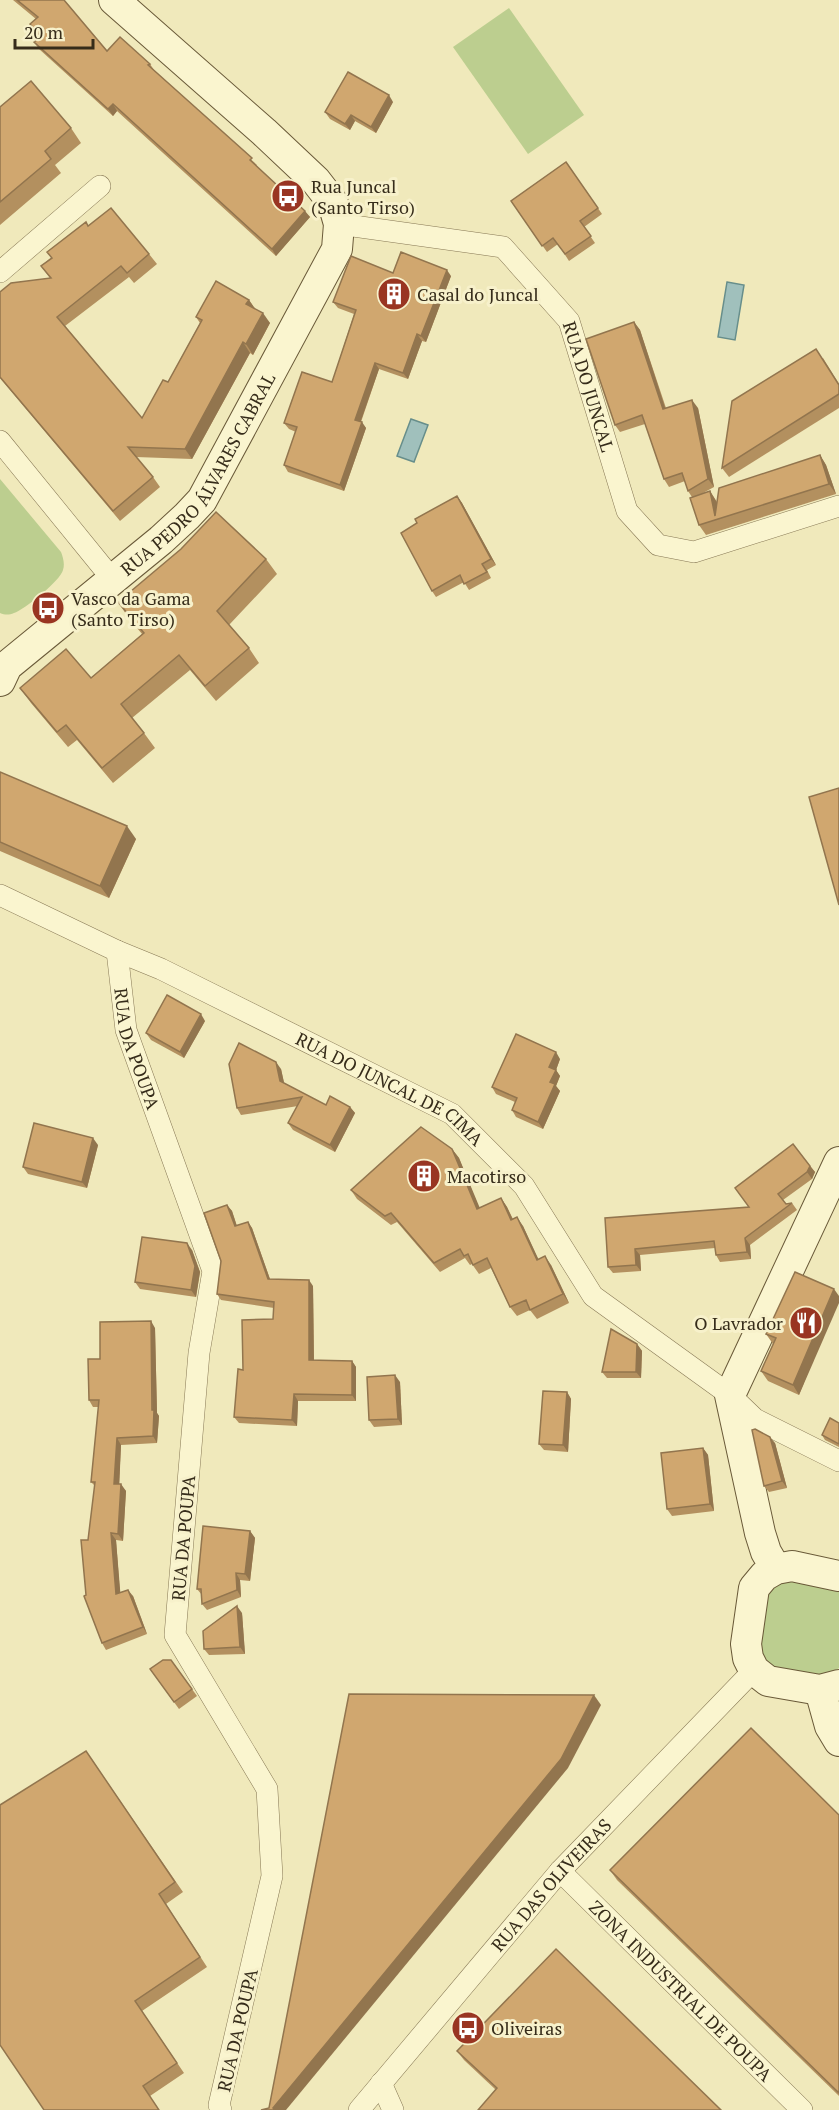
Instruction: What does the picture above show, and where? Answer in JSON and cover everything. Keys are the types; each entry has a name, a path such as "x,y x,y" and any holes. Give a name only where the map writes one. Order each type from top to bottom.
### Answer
{"street":[{"path":"114,0 316,181 333,203 339,224"},
{"path":"0,272 100,186"},
{"name":"RUA DO JUNCAL","path":"339,224 503,247 568,321 627,511 658,545 694,552 839,506"},
{"name":"RUA PEDRO ÁLVARES CABRAL","path":"2,668 113,580 187,516 202,500 337,249 339,224"},
{"path":"0,441 113,580"},
{"name":"RUA DO JUNCAL DE CIMA","path":"0,895 117,951 161,969 452,1114 524,1186 593,1296 730,1395 755,1419 839,1461"},
{"name":"RUA DA POUPA","path":"117,951 126,1030 213,1271 199,1353 175,1635 267,1789 272,1876 219,2105 220,2110"},
{"path":"776,1569 766,1552 760,1533 730,1395 839,1162"},
{"path":"839,1576 792,1566 776,1569 764,1576 754,1588 746,1644 748,1658 754,1670 768,1682 829,1687 830,1726 839,1741"},
{"name":"RUA DAS OLIVEIRAS","path":"359,2110 560,1871 754,1670"},
{"name":"ZONA INDUSTRIAL DE POUPA","path":"560,1871 802,2110"},
{"path":"381,2083 393,2110"}],"green space":[{"path":"509,8 584,115 528,154 453,47"},
{"path":"0,479 61,552 64,563 61,575 42,594 19,611 9,614 0,613"},
{"path":"792,1579 839,1590 839,1668 825,1675 772,1668 762,1654 761,1634 767,1593 781,1582"}],"water":[{"path":"727,282 744,285 735,340 718,337"},
{"path":"411,419 428,425 414,462 397,456"}],"building":[{"path":"17,0 64,0 107,51 120,37 252,158 250,160 305,211 272,249 113,104 108,109 34,42 41,37 30,24 38,17"},
{"path":"348,72 389,95 371,127 351,115 345,124 325,112"},
{"path":"31,81 71,128 45,151 51,159 0,202 0,107"},
{"path":"566,162 598,208 580,221 591,236 565,254 553,238 542,246 511,201"},
{"path":"111,208 149,254 127,273 121,266 57,317 142,418 163,380 168,382 202,320 196,317 216,281 249,300 246,304 263,313 246,344 243,342 185,449 128,447 153,477 113,511 0,377 0,292 11,283 51,278 41,266 52,258 47,252 86,222 88,226"},
{"path":"401,252 447,270 421,336 417,334 403,373 375,363 355,420 362,422 340,485 284,465 297,427 284,423 302,372 332,382 356,310 333,302 351,256 393,273"},
{"path":"634,322 663,409 692,400 708,479 688,491 682,473 664,479 642,415 615,425 586,339"},
{"path":"816,349 839,385 839,394 722,468 732,401"},
{"path":"820,455 829,484 699,525 690,498 710,491 715,516 719,488"},
{"path":"457,496 491,559 482,564 487,572 464,584 460,575 432,591 401,533 417,523 415,519"},
{"path":"216,512 266,559 217,611 249,648 205,686 179,655 121,704 144,733 102,768 66,725 57,732 20,688 66,649 91,678 144,633 118,602 181,549"},
{"path":"0,772 127,826 100,886 0,842"},
{"path":"839,788 839,905 809,797"},
{"path":"167,995 201,1014 180,1052 146,1033"},
{"path":"516,1034 556,1052 549,1067 556,1070 550,1082 555,1084 538,1122 512,1110 517,1098 492,1087"},
{"path":"239,1043 276,1062 280,1081 326,1105 330,1096 350,1107 330,1145 288,1123 302,1097 237,1108 229,1064"},
{"path":"34,1123 93,1138 82,1182 23,1167"},
{"path":"421,1127 452,1149 477,1209 501,1198 511,1220 517,1217 537,1260 545,1256 563,1294 530,1310 526,1300 510,1307 487,1258 473,1265 468,1254 464,1256 460,1249 434,1263 391,1213 385,1216 351,1190"},
{"path":"793,1144 810,1166 807,1172 778,1194 786,1204 792,1203 745,1238 747,1252 716,1255 714,1241 635,1249 636,1265 608,1267 605,1218 749,1207 735,1188"},
{"path":"227,1205 235,1226 248,1222 268,1279 309,1280 309,1360 352,1361 352,1395 294,1394 292,1420 234,1417 238,1369 243,1370 242,1320 273,1319 274,1302 217,1294 221,1261 204,1213"},
{"path":"142,1237 187,1243 195,1266 191,1290 135,1282"},
{"name":"O Lavrador","path":"795,1272 834,1289 793,1385 761,1371 776,1338 766,1334"},
{"path":"151,1321 153,1436 117,1438 114,1484 121,1484 118,1534 111,1533 116,1594 128,1590 143,1627 102,1643 84,1596 86,1595 81,1540 88,1540 95,1482 91,1482 99,1400 89,1400 88,1359 100,1359 100,1322"},
{"path":"611,1329 637,1344 636,1372 602,1372"},
{"path":"395,1375 398,1419 369,1420 367,1377"},
{"path":"543,1391 567,1392 563,1445 539,1444"},
{"path":"830,1418 839,1423 839,1444 822,1435"},
{"path":"755,1429 770,1437 782,1481 764,1486 752,1430"},
{"path":"703,1448 710,1504 667,1509 661,1453"},
{"path":"203,1526 250,1531 245,1574 236,1573 237,1590 202,1604 201,1589 197,1589"},
{"path":"237,1606 240,1647 204,1649 203,1631"},
{"path":"163,1660 171,1660 192,1689 174,1702 150,1669"},
{"path":"349,1694 594,1695 561,1759 273,2108 275,2110 261,2110 269,2108"},
{"path":"751,1728 839,1815 839,2093 610,1870"},
{"path":"86,1751 175,1882 159,1894 200,1957 135,2001 177,2063 143,2086 159,2110 44,2110 0,2045 0,1805"},
{"path":"556,1949 721,2110 478,2110 497,2088 457,2051"}],"place":[{"name":"Rua Juncal (Santo Tirso)","path":"288,196"},
{"name":"Casal do Juncal","path":"394,294"},
{"name":"Vasco da Gama (Santo Tirso)","path":"48,608"},
{"name":"Macotirso","path":"424,1176"},
{"name":"O Lavrador","path":"806,1323"},
{"name":"Oliveiras","path":"468,2028"}]}
